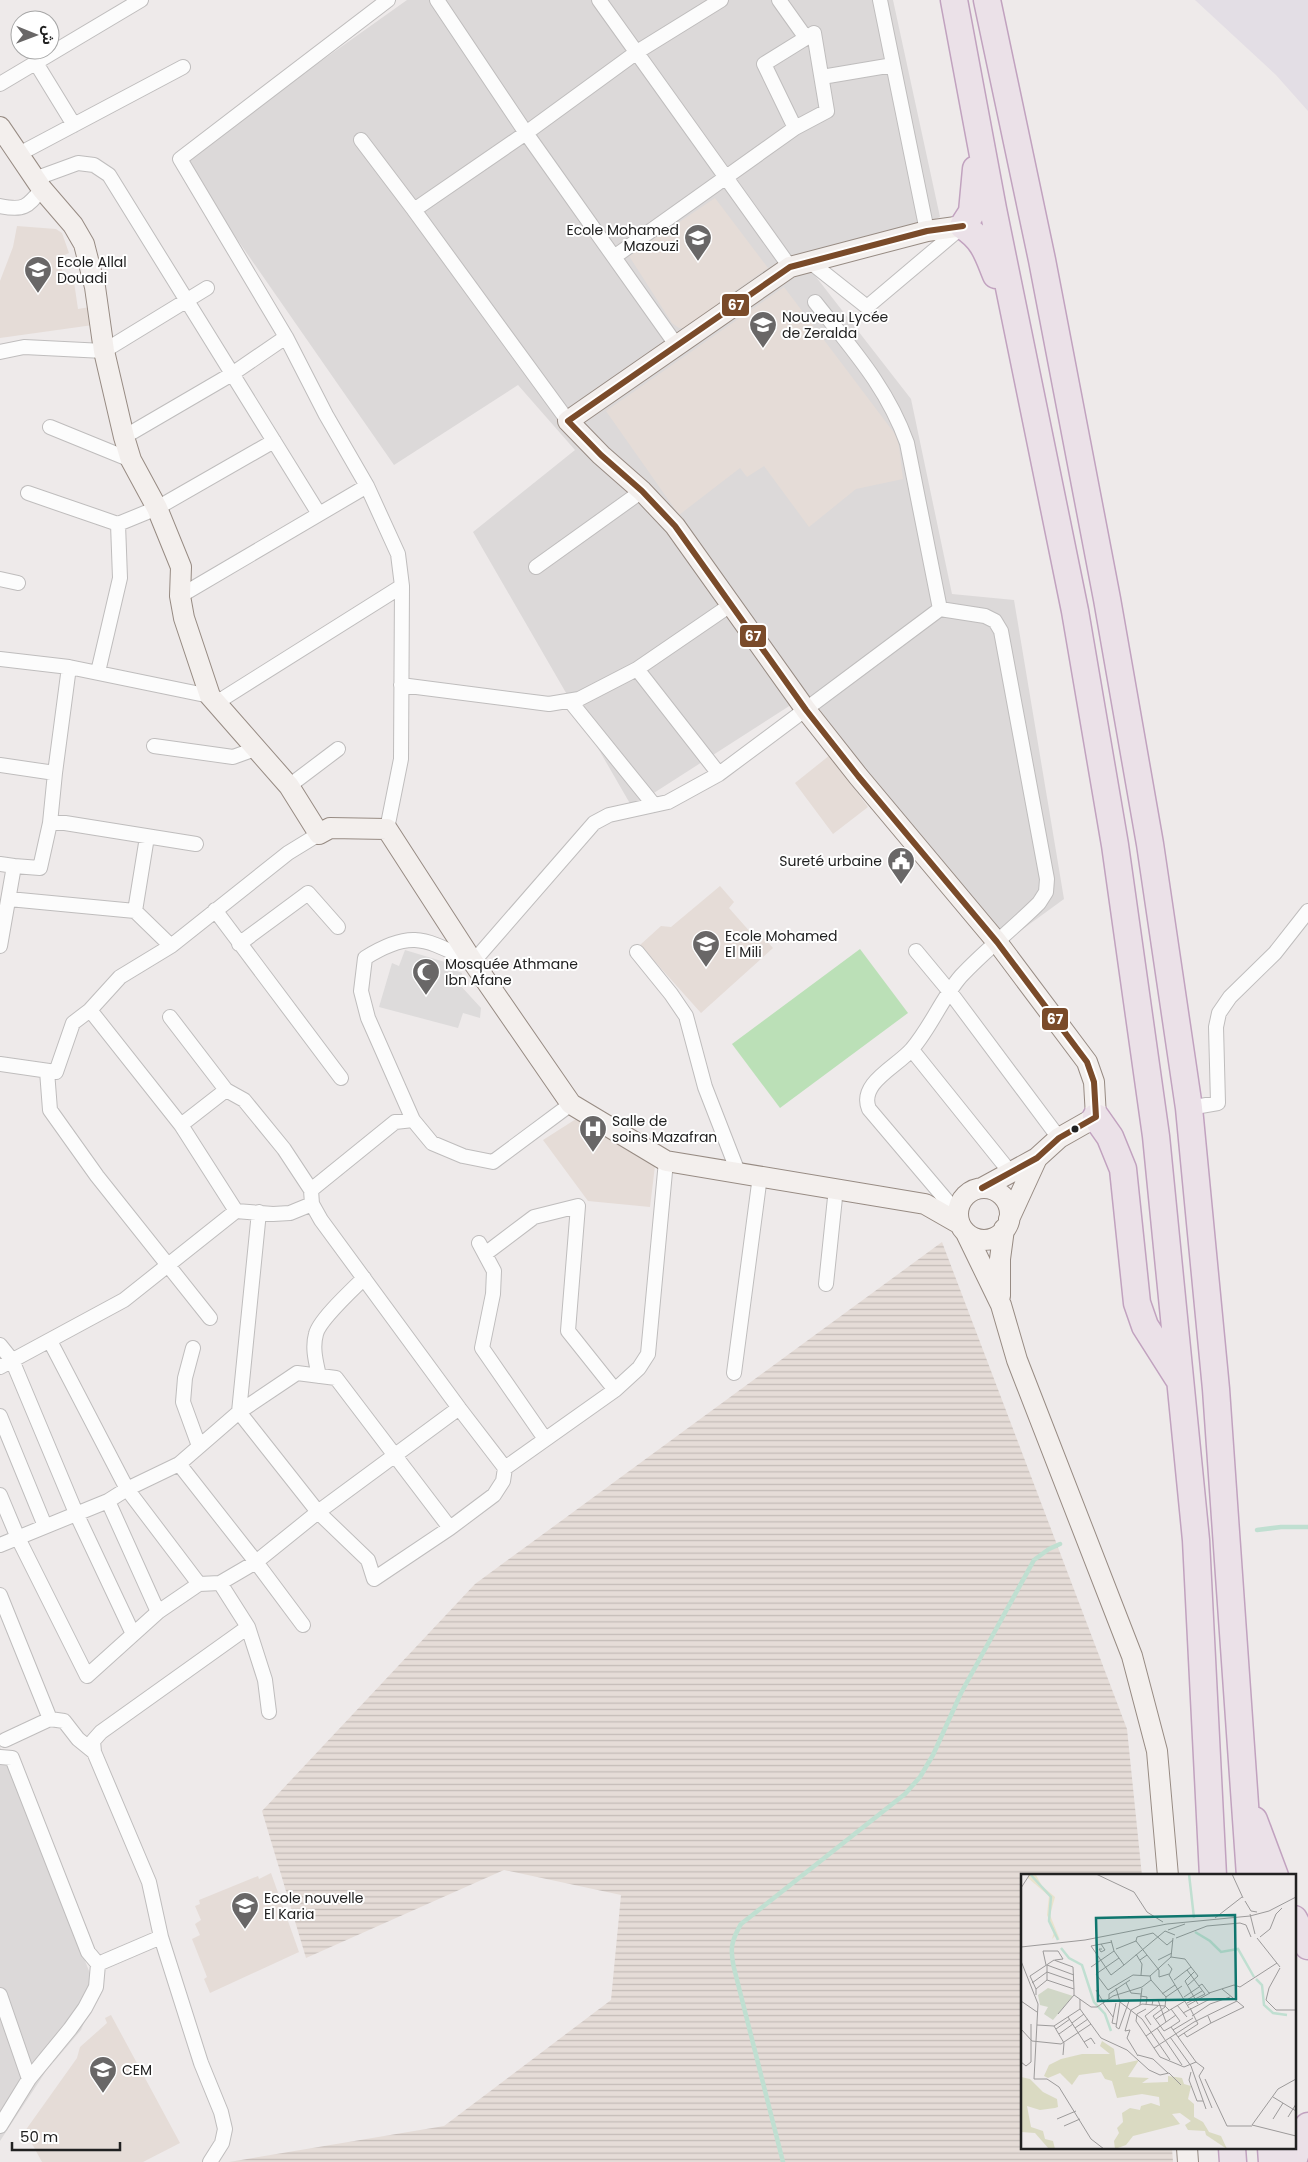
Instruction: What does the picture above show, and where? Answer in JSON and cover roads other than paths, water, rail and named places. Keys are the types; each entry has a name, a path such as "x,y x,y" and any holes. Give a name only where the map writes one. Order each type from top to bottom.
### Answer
{"highway":[{"path":"954,0 993,209 1075,611 1115,845 1156,1136 1196,1540 1213,1874"},
{"path":"987,0 1042,260 1105,589 1150,844 1189,1108 1216,1388 1250,1874"},
{"path":"978,128 975,198 969,220 963,226 976,235 984,247 1018,325"},
{"path":"1096,1117 1110,1137 1123,1169 1137,1303 1145,1326 1180,1382"},
{"path":"1243,1792 1274,1874"},
{"path":"1296,1923 1308,1946"},
{"path":"1293,2162 1298,2146 1308,2126"}],"street":[{"path":"0,84 141,0"},
{"path":"388,0 180,159 286,337 326,414 367,486 398,554 402,586 401,759 387,829 472,962 571,1104 666,1161 925,1204 955,1199 975,1189 991,1189 1000,1193 1006,1200 1009,1209 1000,1259 1001,1305"},
{"path":"437,0 526,133 677,346"},
{"path":"599,0 790,266"},
{"path":"414,210 526,133 637,52 721,0"},
{"path":"779,0 806,38"},
{"path":"880,0 927,231"},
{"path":"614,256 795,128 827,111 814,33 764,64 795,128"},
{"path":"36,63 74,125"},
{"path":"822,77 893,65"},
{"path":"20,154 183,67"},
{"path":"0,127 39,183 73,225 84,244 95,287 104,351 124,437 131,460 157,508 181,567 180,596 184,618 213,700 289,786 319,834"},
{"path":"361,140 568,421 601,455 642,491 675,526 806,710 858,776 997,942 1087,1062 1094,1082 1096,1117 1060,1138 1037,1158 982,1188"},
{"path":"0,206 19,210 30,204 39,183 78,164 94,165 110,175 319,514"},
{"path":"568,421 790,266 927,231 963,226"},
{"path":"809,261 868,307 963,226"},
{"path":"0,352 24,347 104,351 207,288"},
{"path":"815,302 886,394 898,419 907,443 940,609"},
{"path":"124,437 232,374 286,337"},
{"path":"50,427 131,460"},
{"path":"28,493 118,524 157,508 274,441"},
{"path":"180,596 367,486"},
{"path":"536,567 642,491"},
{"path":"98,672 120,578 118,524"},
{"path":"0,579 18,583"},
{"path":"0,659 98,672 213,700 402,586"},
{"path":"401,685 549,704 579,699 637,669 732,604"},
{"path":"472,962 594,824 609,816 668,802 719,774 940,609 985,616 995,621 1001,632 1047,879 1046,892 1039,903 961,976 912,1050 871,1087 868,1092 867,1104 873,1114 955,1199 959,1206 958,1216 963,1229 1001,1305 1017,1360 1132,1656 1143,1692 1158,1759 1168,1874"},
{"path":"0,946 9,899 7,865 40,868 50,823 69,667"},
{"path":"637,669 719,774"},
{"path":"570,700 654,805"},
{"path":"154,746 233,758 255,749"},
{"path":"289,786 338,750"},
{"path":"0,765 55,773"},
{"path":"50,823 65,823 196,844"},
{"path":"0,1064 56,1072 73,1023 90,1010 120,977 171,946 288,854 319,834 330,828 387,829"},
{"path":"135,911 146,837"},
{"path":"239,944 308,893 338,927"},
{"path":"9,899 135,911 171,946"},
{"path":"215,910 342,1078"},
{"path":"1189,1108 1218,1103 1216,1027 1219,1013 1230,997 1275,953 1308,911"},
{"path":"472,962 432,943 414,939 385,945 365,958 361,990 368,1018 412,1120 432,1143 463,1156 493,1162 571,1104"},
{"path":"916,951 950,992 1060,1138"},
{"path":"637,952 686,1016 705,1087 738,1172"},
{"path":"90,1010 181,1125 236,1211"},
{"path":"170,1017 226,1090 244,1100 284,1149 311,1197 364,1278 505,1468"},
{"path":"912,1050 1010,1172"},
{"path":"47,1071 50,1110 98,1176 210,1318"},
{"path":"181,1125 226,1090"},
{"path":"6,1363 124,1300 236,1211 273,1214 290,1213 311,1197 395,1122 412,1120"},
{"path":"925,1204 982,1239 990,1238 1007,1224 1037,1158"},
{"path":"258,1212 239,1412 318,1512 368,1560 374,1579 450,1528 494,1495 503,1481 505,1468 615,1390 639,1368 648,1354 666,1161"},
{"path":"734,1373 760,1176"},
{"path":"826,1284 836,1188"},
{"path":"545,1439 482,1348 493,1294 494,1271 482,1248 534,1217 578,1206 568,1331 615,1390"},
{"path":"319,1376 314,1353 316,1332 322,1322 364,1278"},
{"path":"50,1341 127,1489 199,1584"},
{"path":"0,1344 6,1363 133,1634"},
{"path":"194,1348 185,1378 183,1402 199,1446"},
{"path":"0,1545 108,1501 127,1489 179,1464 239,1412 297,1373 314,1353"},
{"path":"297,1373 336,1378 450,1528"},
{"path":"0,1495 18,1538 87,1676 158,1612 199,1584 220,1583 256,1562 318,1512 459,1408"},
{"path":"0,1416 45,1526"},
{"path":"179,1464 303,1625"},
{"path":"108,1501 158,1612"},
{"path":"220,1583 248,1628 265,1680 269,1712"},
{"path":"0,1595 50,1719"},
{"path":"210,2162 222,2143 225,2129 221,2112 200,2063 160,1937 149,1882 94,1752 93,1741 101,1732 248,1628"},
{"path":"0,2126 29,2079 85,2008 96,1987 98,1964 88,1952 6,1758 2,1734 50,1719 64,1721 78,1739 94,1752"},
{"path":"98,1964 160,1937"},
{"path":"0,1995 29,2079"}],"waterway":[{"path":"1257,1530 1281,1527 1308,1527"},
{"path":"783,2162 734,1968 732,1945 735,1935 741,1924 905,1794 920,1777 933,1755 961,1693 1034,1560 1049,1549 1060,1544"}],"place":[{"name":"Ecole Mohamed Mazouzi","path":"698,262"},
{"name":"Ecole Allal Douadi","path":"38,294"},
{"name":"Nouveau Lycée de Zeralda","path":"763,349"},
{"name":"Sureté urbaine","path":"901,885"},
{"name":"Ecole Mohamed El Mili","path":"706,968"},
{"name":"Mosquée Athmane Ibn Afane","path":"426,996"},
{"name":"Salle de soins Mazafran","path":"593,1153"},
{"name":"Ecole nouvelle El Karia","path":"245,1930"},
{"name":"CEM","path":"103,2094"}]}
